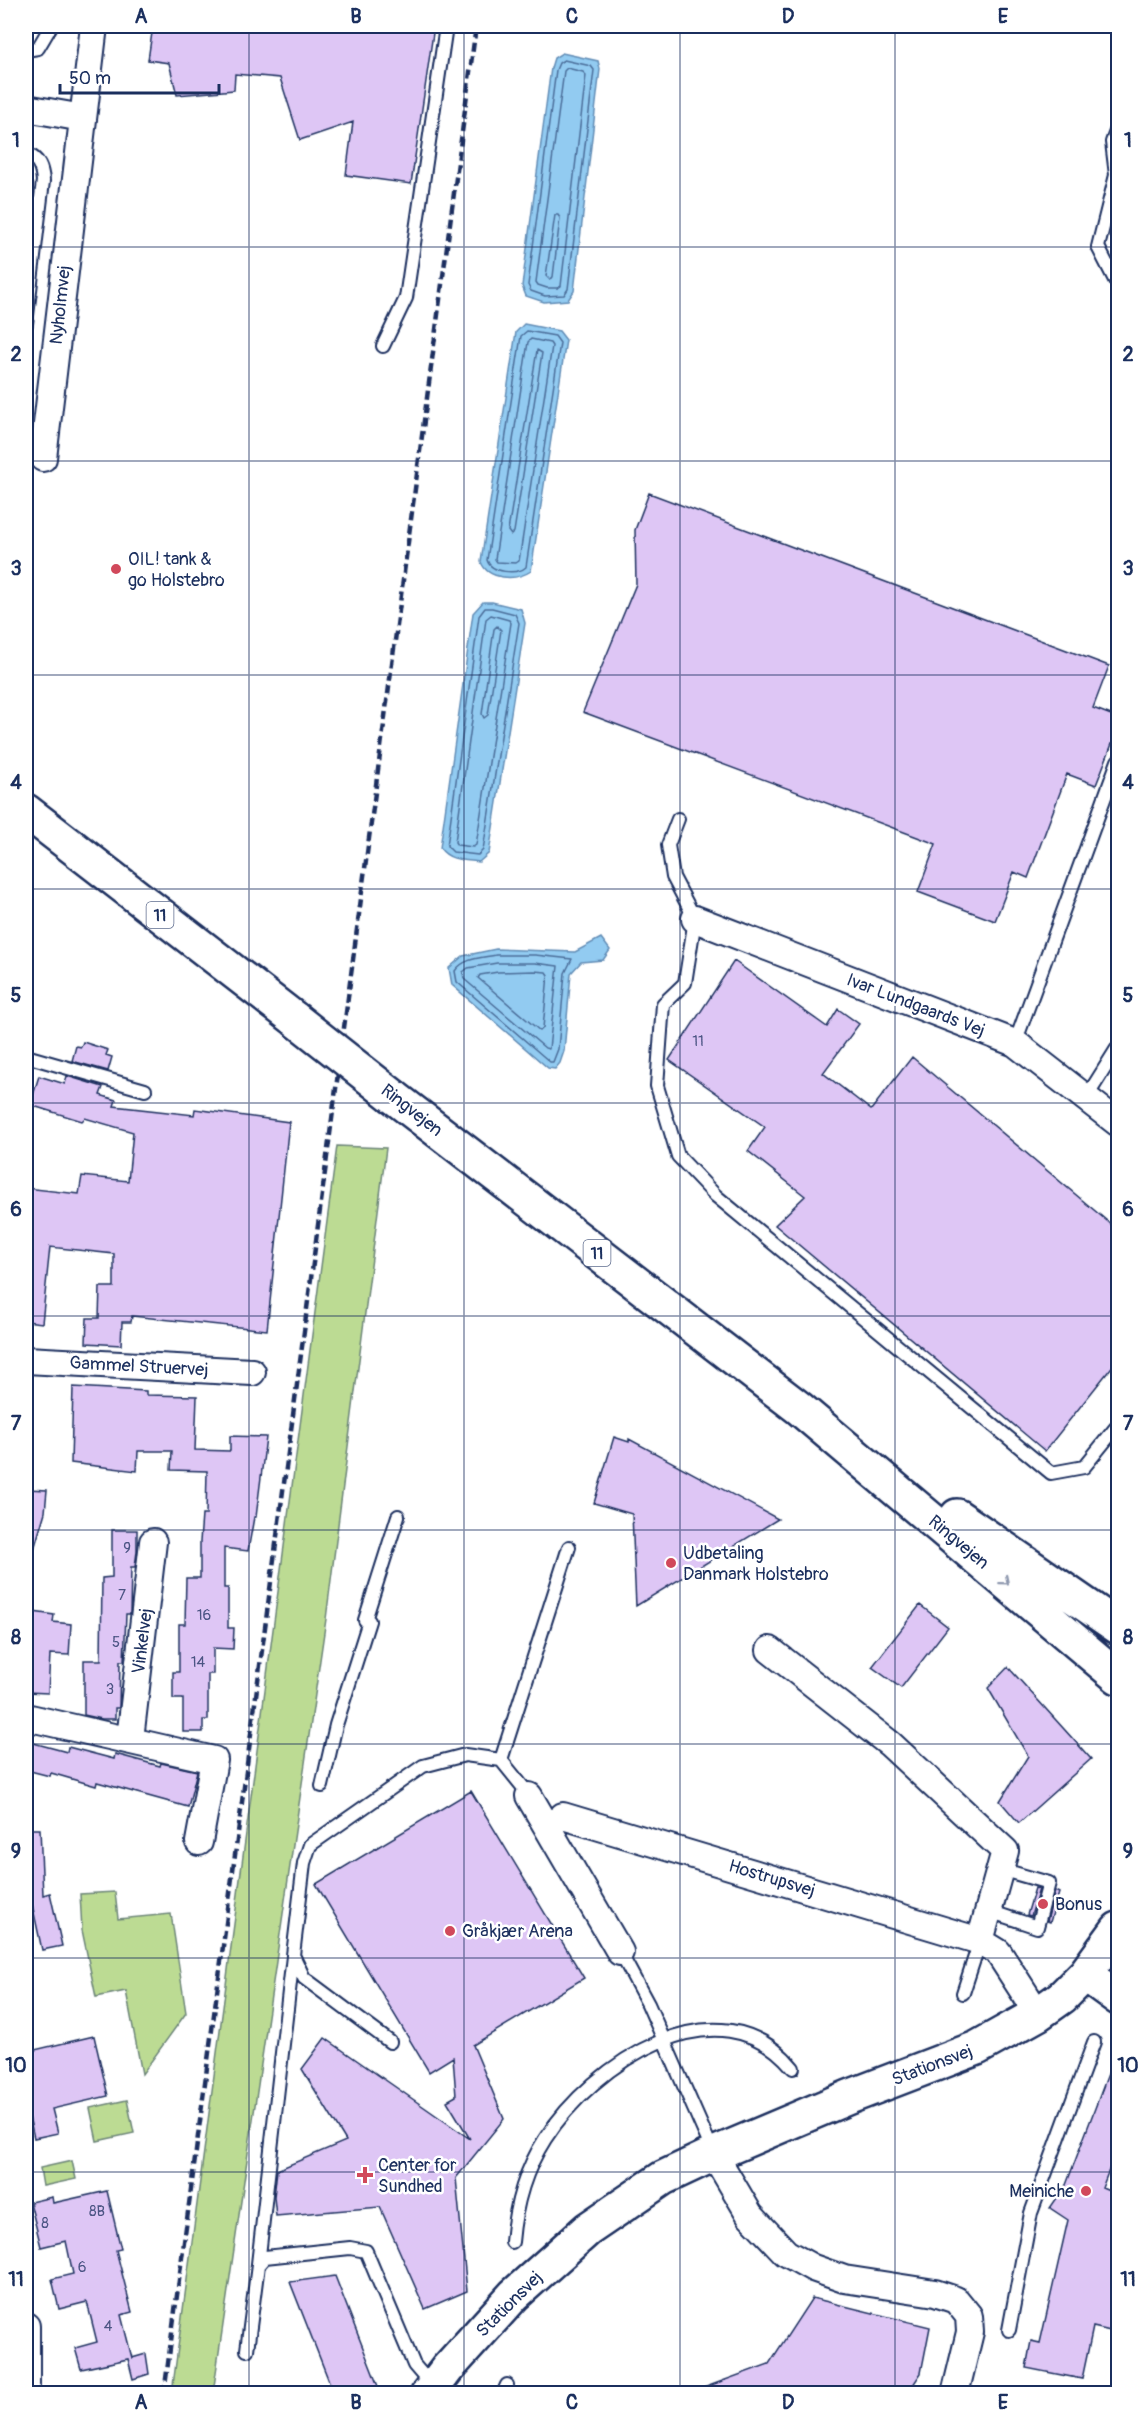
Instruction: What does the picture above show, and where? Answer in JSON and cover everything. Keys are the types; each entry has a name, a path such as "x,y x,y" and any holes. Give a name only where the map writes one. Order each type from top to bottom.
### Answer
{"main road":[{"name":"Ringvejen","path":"26,811 799,1408 1119,1677"},
{"name":"Ringvejen","path":"799,1408 1119,1627"},
{"name":"Stationsvej","path":"430,2390 514,2295 588,2229 663,2178 714,2154 913,2071 977,2048 1038,2014 1062,1997 1085,1974 1119,1929"},
{"path":"1085,1974 1119,1998"}],"street":[{"name":"Nyholmvej","path":"39,458 94,26"},
{"path":"26,108 82,126"},
{"path":"26,124 82,126"},
{"name":"Ivar Lundgaards Vej","path":"695,919 1015,1043 1119,1123"},
{"name":"Gammel Struervej","path":"26,1360 252,1372"},
{"name":"Vinkelvej","path":"130,1739 153,1542"},
{"path":"771,1650 890,1744 1005,1851 980,1941"},
{"path":"26,1717 214,1760 199,1842"},
{"path":"529,1796 620,1952"},
{"name":"Hostrupsvej","path":"563,1816 980,1941 998,1952 1038,2014"},
{"path":"714,2154 750,2215 786,2253 813,2268 844,2279 935,2293 956,2300 969,2316 970,2332 955,2394"},
{"path":"26,2326 26,2386"}],"lane":[{"path":"26,50 38,48 51,26"},
{"path":"383,346 406,298 446,26"},
{"path":"1116,282 1098,247 1116,175 1112,142 1119,126"},
{"path":"26,154 31,155 42,167 44,181 26,324"},
{"path":"1015,1043 1119,761"},
{"path":"678,819 668,845 673,877 695,919 685,983 663,1004 657,1086 678,1156 716,1196 1052,1473 1084,1467 1119,1425"},
{"path":"1086,1098 1119,1047"},
{"path":"26,1056 145,1090"},
{"path":"322,1786 336,1725 398,1516"},
{"path":"501,1760 569,1547"},
{"path":"247,2350 304,1863 310,1845 423,1766 465,1755 501,1760 529,1796 563,1816"},
{"path":"988,1911 1037,1927 1049,1883 1000,1869"},
{"path":"963,1993 980,1941"},
{"path":"620,1952 648,2004 714,2154"},
{"path":"293,1955 304,1978 390,2042"},
{"path":"512,2242 520,2194 536,2155 551,2131 580,2094 601,2075 624,2060 664,2040 689,2032 728,2030 763,2042 774,2049 793,2068"},
{"path":"1009,2330 1031,2212 1094,2042"},
{"name":"Stationsvej","path":"258,2265 265,2257 350,2248 366,2251 414,2366 430,2390"}],"green space":[{"path":"337,1146 386,1148 326,1619 213,2393 172,2393"},
{"path":"115,1892 118,1919 171,1914 186,2013 142,2074 126,1991 96,1997 82,1930 80,1894"},
{"path":"127,2100 134,2133 97,2141 90,2108"},
{"path":"72,2161 76,2179 43,2186 40,2168"}],"water":[{"path":"562,53 598,61 600,69 574,291 568,300 544,302 526,296 522,286 551,68 554,58"},
{"path":"524,324 559,331 566,340 531,571 518,576 503,577 490,572 481,562 516,332"},
{"path":"483,602 521,609 525,623 489,853 479,862 453,858 440,848 473,613"},
{"path":"601,938 610,950 603,960 581,962 571,973 564,1051 555,1069 548,1068 452,985 449,968 463,956 496,949 575,952"}],"building":[{"path":"153,26 434,26 411,184 346,175 353,122 300,140 280,78 235,74 234,90 177,95 169,63 148,60"},
{"path":"649,493 1109,666 1093,708 1119,718 1119,726 1096,785 1067,774 1028,878 1014,872 995,921 918,892 936,844 583,712 636,584 635,530"},
{"path":"734,961 827,1027 838,1009 859,1024 823,1073 871,1110 912,1057 1119,1231 1119,1358 1045,1451 775,1225 805,1196 748,1151 765,1127 669,1060"},
{"path":"83,1042 108,1050 106,1055 112,1057 108,1071 72,1061 76,1046 81,1047"},
{"path":"39,1076 65,1084 67,1076 103,1087 100,1095 116,1100 114,1106 194,1115 195,1109 289,1122 267,1330 132,1316 131,1322 122,1322 121,1345 86,1343 87,1318 99,1318 100,1287 114,1287 114,1254 50,1247 42,1323 26,1321 26,1188 79,1194 82,1176 128,1181 133,1132 85,1118 82,1121 30,1105"},
{"path":"73,1387 146,1391 146,1395 197,1396 195,1450 230,1451 230,1436 266,1437 256,1517 254,1517 248,1551 224,1548 224,1588 228,1588 228,1628 234,1628 233,1649 213,1648 213,1674 208,1674 208,1720 203,1720 203,1732 183,1732 183,1699 173,1699 173,1672 179,1672 179,1624 185,1624 186,1578 200,1578 200,1542 202,1515 206,1515 207,1471 171,1470 172,1451 138,1451 137,1471 71,1463"},
{"name":"Udbetaling Danmark Holstebro","path":"614,1437 629,1442 629,1439 778,1519 636,1606 632,1514 594,1503"},
{"path":"26,1489 47,1490 45,1512 30,1563 26,1562"},
{"path":"112,1530 137,1530 137,1551 135,1567 131,1567 130,1614 126,1614 124,1661 120,1661 119,1708 115,1708 115,1719 102,1719 84,1715 84,1660 101,1660 102,1578 112,1577"},
{"path":"920,1605 948,1627 901,1688 872,1667"},
{"path":"26,1611 54,1615 53,1622 71,1624 69,1655 50,1654 48,1693 26,1692"},
{"path":"1008,1667 1091,1759 1019,1823 1000,1801 1028,1756 988,1688"},
{"path":"26,1741 67,1752 68,1747 114,1759 115,1754 160,1766 161,1763 197,1771 188,1807 97,1782 96,1786 51,1773 50,1776 26,1770"},
{"path":"471,1791 584,1978 473,2045 504,2119 456,2178 467,2291 425,2309 380,2207 276,2216 274,2197 277,2170 346,2141 302,2069 325,2038 470,2139 447,2101 456,2096 453,2057 429,2072 316,1884"},
{"path":"26,1829 40,1829 43,1895 50,1893 62,1946 42,1950 26,1876"},
{"path":"1035,1888 1039,1889 1031,1916 1027,1915"},
{"path":"1055,1891 1059,1893 1050,1922 1047,1921"},
{"path":"94,2036 108,2096 52,2109 58,2133 34,2138 29,2116 26,2117 26,2052"},
{"name":"Meiniche","path":"1117,2050 1119,2144 1102,2188 1119,2195 1119,2211 1111,2233 1119,2234 1119,2333 1093,2327 1082,2379 1026,2368 1031,2341 1040,2343 1068,2220 1050,2208 1066,2185"},
{"path":"107,2191 121,2249 116,2250 132,2312 121,2315 132,2358 146,2354 149,2374 133,2379 128,2359 81,2369 75,2348 97,2342 87,2302 59,2309 52,2279 73,2274 66,2241 41,2247 30,2202 52,2197 53,2203"},
{"path":"335,2276 381,2394 334,2394 290,2282"},
{"path":"812,2298 930,2327 921,2373 907,2394 695,2394 695,2391 769,2364"}],"railway":[{"path":"164,2394 476,26"}],"place":[{"name":"OIL! tank & go Holstebro","path":"116,569"},
{"name":"Udbetaling Danmark Holstebro","path":"671,1563"},
{"name":"Bonus","path":"1043,1904"},
{"name":"Gråkjær Arena","path":"450,1931"},
{"name":"Center for Sundhed","path":"365,2175"},
{"name":"Meiniche","path":"1086,2191"}]}
